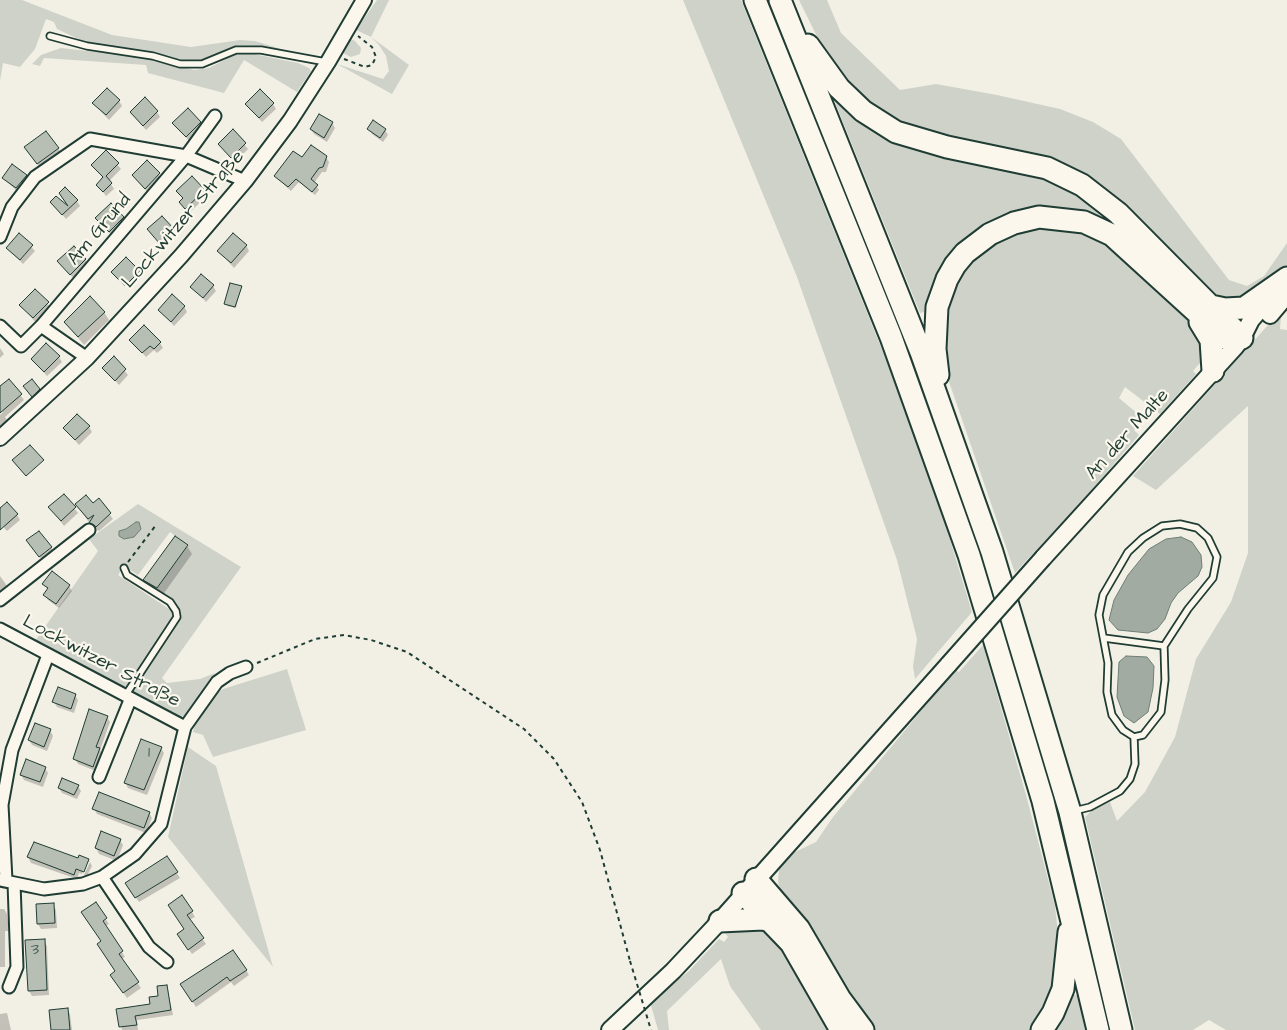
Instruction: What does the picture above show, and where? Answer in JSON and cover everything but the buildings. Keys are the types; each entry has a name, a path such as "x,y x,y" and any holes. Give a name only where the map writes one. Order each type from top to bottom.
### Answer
{"highway":[{"path":"755,0 891,336 927,432 1001,655 1043,801 1098,1030"},
{"path":"783,7 839,88 862,111 896,132 918,140 1047,168 1082,184 1118,213 1211,306 1238,343"},
{"path":"783,7 837,137 941,407 992,552 1070,812 1121,1030"},
{"path":"941,407 935,349 935,328 940,294 955,265 965,253 990,234 1014,223 1046,218 1084,222 1112,236 1136,255 1189,307 1238,343"},
{"path":"1211,306 1225,309 1244,308 1287,278"},
{"path":"1189,307 1211,340 1213,371"},
{"path":"749,886 773,922 791,943 841,1030"},
{"path":"749,886 799,929 840,999 863,1030"},
{"path":"1042,1030 1053,1013 1063,989 1068,953 1070,909"},
{"path":"720,921 763,919 773,922"}],"main road":[{"name":"An der Malte","path":"610,1030 673,971 720,921 749,886 1238,343 1251,320 1287,278"},
{"name":"An der Malte","path":"1238,343 1259,328 1287,295"}],"street":[{"name":"Lockwitzer Straße","path":"0,438 88,358 181,256 245,181 290,121 331,58 364,0"},
{"name":"Am Grund","path":"0,326 21,346 42,326 186,156 215,116"},
{"path":"0,237 12,207 35,177 90,139 186,156 245,181"},
{"path":"42,326 88,358"},
{"name":"Lockwitzer Straße","path":"0,600 89,530"},
{"name":"Lockwitzer Straße","path":"0,629 185,728"},
{"path":"9,986 17,967 7,881 2,805 12,750 48,655"},
{"path":"7,881 44,889 83,884 102,877 135,854 161,824 185,728 217,682 230,673 246,668"},
{"path":"98,777 127,698"},
{"path":"102,877 149,948 167,962"}],"lane":[{"path":"50,36 87,46 153,56 180,64 202,64 236,50 261,50 331,58"},
{"path":"1180,524 1197,528 1208,538 1217,557 1213,578 1188,609 1164,646 1166,680 1161,712 1143,735 1134,737 1123,730 1112,715 1107,692 1108,664 1104,638 1099,616 1103,595 1123,560 1143,538 1162,526 1180,524"},
{"path":"124,568 127,575 170,602 176,611 177,617 127,698"},
{"path":"1104,638 1164,646"},
{"path":"1070,812 1090,807 1120,791 1130,779 1135,764 1134,737"}],"path":[{"path":"331,58 365,67 372,65 376,57 372,47 347,30"},
{"path":"124,568 156,525"},
{"path":"246,668 315,639 344,635 371,640 407,652 524,729 554,759 582,802 600,850 651,1030"}],"shaded area":[{"path":"0,0 22,0 112,35 191,47 240,40 255,41 310,58 253,47 237,46 198,62 187,62 156,54 87,43 57,29 54,22 46,19 35,49 20,67 3,63 0,81"},
{"path":"377,0 389,0 371,37 356,30"},
{"path":"683,0 741,0 887,362 944,520 972,612 915,679 913,666 917,639 897,560 797,277"},
{"path":"799,0 827,0 841,33 900,90 936,84 997,95 1060,109 1093,122 1121,139 1229,280 1247,286 1264,276 1287,243 1287,266 1264,291 1250,300 1214,300 1121,210 1029,159 884,118 832,67"},
{"path":"371,37 409,65 392,94 337,64 383,79 389,71 386,56"},
{"path":"349,38 355,41 361,48 360,54 351,57 343,53"},
{"path":"61,48 143,57 194,70 209,68 236,54 249,53 298,63 309,68 311,71 297,92 244,60 224,93 148,73 146,65 44,58 40,66 32,64 41,55"},
{"path":"832,95 846,104 1066,182 1146,248 1116,230 997,221 929,311 920,313"},
{"path":"1039,225 1094,233 1183,311 1204,339 1203,366 1199,364 1193,371 1196,374 1160,414 1125,387 1119,398 1144,419 1134,430 1139,435 1037,553 1035,551 1015,573 947,376 943,314 960,270 992,240"},
{"path":"1277,315 1281,316 1280,329 1287,330 1287,1030 1226,1030 1209,1020 1193,1030 1135,1030 1085,817 1092,810 1110,802 1117,821 1145,792 1175,737 1196,659 1231,602 1248,553 1248,406 1156,490 1133,476"},
{"path":"138,504 241,567 162,678 167,683 200,679 215,673 187,715 181,717 175,717 130,694 181,611 176,603 156,589 188,546 170,532 138,575 124,566 118,575 172,611 174,618 129,685 119,688 33,644 98,551 89,539"},
{"path":"139,522 141,529 134,537 124,539 119,536 119,531 126,529"},
{"path":"1181,537 1192,542 1201,555 1202,567 1198,576 1178,593 1171,603 1165,619 1157,629 1148,633 1118,630 1109,620 1114,600 1128,575 1149,549 1166,539"},
{"path":"983,645 1026,795 1055,906 1060,952 1055,987 1032,1030 872,1030 780,891 778,882 779,869 795,852 816,842 833,817 955,670 959,672"},
{"path":"1126,656 1147,657 1154,666 1153,688 1148,712 1134,723 1124,716 1117,697 1119,662"},
{"path":"287,669 306,730 213,757 203,735 193,732 195,724 216,693 223,689"},
{"path":"188,747 216,766 273,967 168,837"},
{"path":"751,925 777,934 834,1030 761,1030 730,986 721,959 667,1011 669,1030 658,1030 650,1002 689,971 719,939 724,942 728,937 725,933"},
{"path":"1069,995 1078,995 1085,1030 1051,1030"}]}
